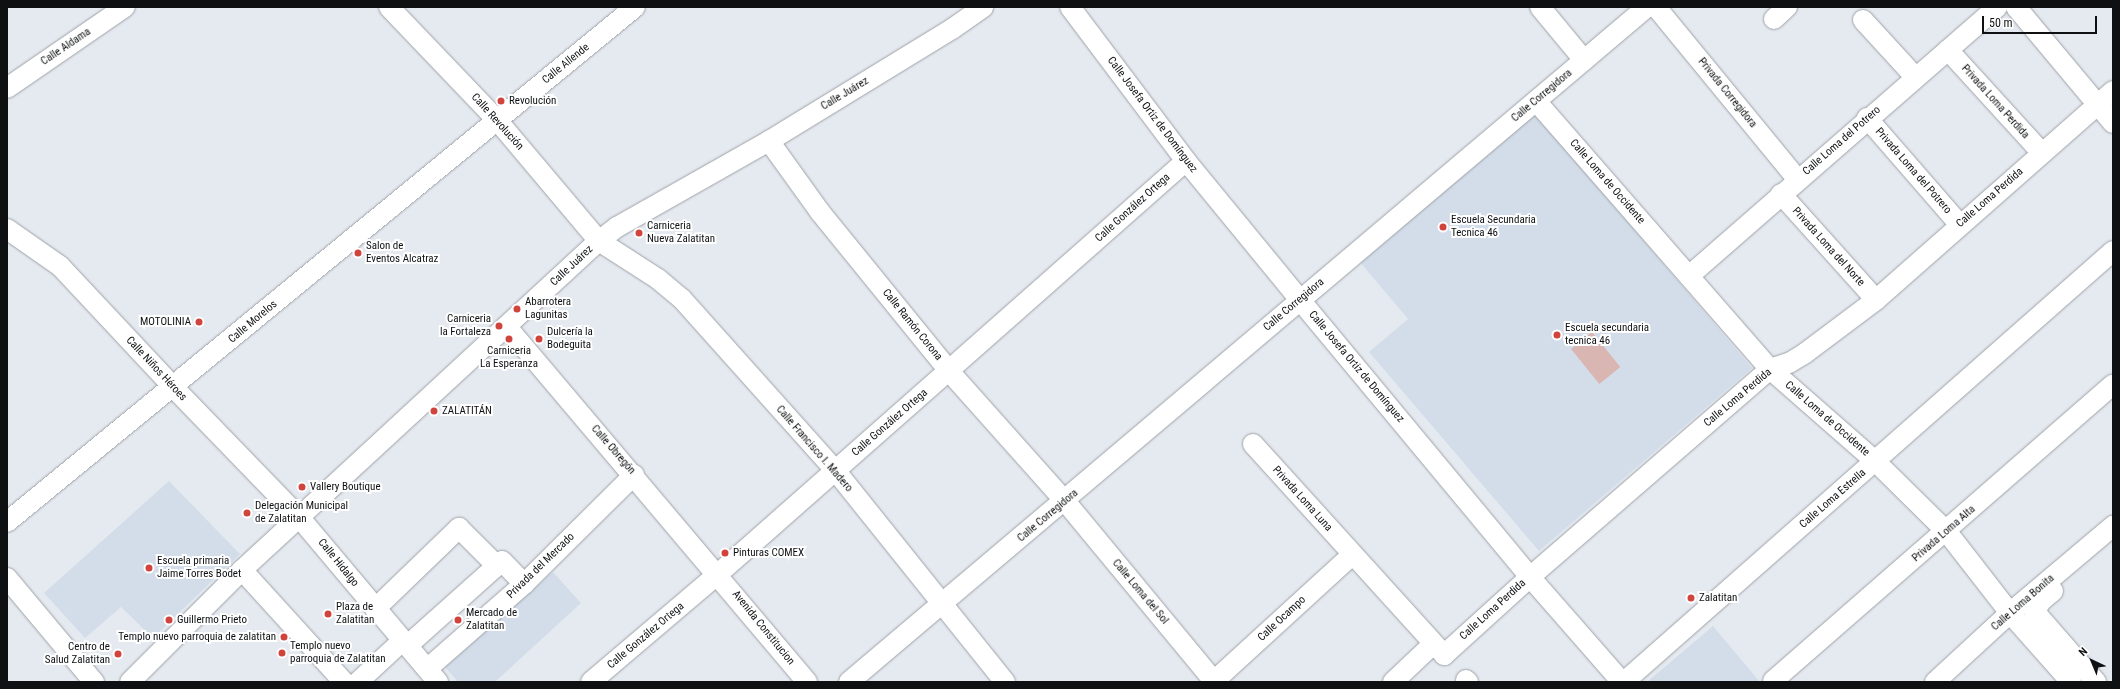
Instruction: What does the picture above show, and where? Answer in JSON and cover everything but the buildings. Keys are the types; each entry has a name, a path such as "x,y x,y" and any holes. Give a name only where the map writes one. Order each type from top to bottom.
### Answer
{"street":[{"name":"Calle Aldama","path":"7,88 125,7"},
{"name":"Calle Revolución","path":"390,7 497,120 599,241"},
{"name":"Calle Allende","path":"497,120 635,7"},
{"name":"Calle Juárez","path":"130,682 242,570 299,516 507,327 599,241 617,227 769,141 952,29 983,7"},
{"name":"Calle Josefa Ortiz de Domínguez","path":"1070,7 1186,161 1530,577 1623,682"},
{"path":"1540,7 1584,60"},
{"name":"Calle Corregidora","path":"849,682 1065,502 1300,300 1647,7"},
{"name":"Privada Corregidora","path":"1656,7 1798,180"},
{"name":"Calle Loma del Potrero","path":"1689,276 1867,118 1997,7"},
{"path":"2016,7 2113,123"},
{"path":"1863,20 1916,77"},
{"name":"Privada Loma Perdida","path":"1948,50 2042,153"},
{"name":"Calle Loma Perdida","path":"1393,682 1438,650 1530,577 1770,369 1789,363 1804,354 1876,300 1959,224 2113,91"},
{"name":"Calle Loma de Occidente","path":"1536,101 1770,369 1875,461 1947,532 2010,612 2071,682"},
{"name":"Privada Loma del Potrero","path":"1867,118 1959,224"},
{"name":"Calle Morelos","path":"7,522 174,388 497,120"},
{"name":"Calle Ramón Corona","path":"769,141 820,212 950,371 1065,502"},
{"name":"Calle González Ortega","path":"591,682 718,574 835,470 950,371 1186,161"},
{"name":"Privada Loma del Norte","path":"1781,194 1876,300"},
{"name":"Calle Niños Héroes","path":"7,229 60,266 174,388 299,516"},
{"name":"Calle Francisco I. Madero","path":"599,241 658,279 682,299 835,470 1005,682"},
{"name":"Calle Loma Estrella","path":"1623,682 2113,251"},
{"name":"Calle Obregón","path":"507,327 718,574"},
{"name":"Privada Loma Alta","path":"1773,681 1947,532 2113,384"},
{"name":"Privada Loma Luna","path":"1253,444 1438,650"},
{"name":"Privada del Mercado","path":"433,676 634,475"},
{"name":"Calle Loma del Sol","path":"1065,502 1214,682"},
{"name":"Calle Hidalgo","path":"299,516 375,609 433,676"},
{"name":"Calle Loma Bonita","path":"1935,682 2010,612 2113,526"},
{"path":"375,609 459,528 497,566"},
{"path":"2096,682 2034,612 2041,601 2113,541"},
{"name":"Calle Ocampo","path":"1214,682 1352,555"},
{"path":"358,682 502,561 524,584"},
{"path":"242,570 344,682"},
{"name":"Avenida Constitucion","path":"718,574 807,682"},
{"path":"7,578 94,682"}],"shaded area":[{"name":"Escuela secundaria tecnica 46","path":"1534,112 1752,368 1539,551 1369,352 1408,319 1359,261"},
{"path":"1592,332 1620,367 1599,384 1571,349"},
{"name":"Escuela primaria Jaime Torres Bodet","path":"169,481 240,554 153,638 121,607 85,638 44,593"},
{"path":"553,572 581,603 495,682 458,682 445,667"},
{"path":"1713,626 1760,682 1647,682"}],"place":[{"name":"Revolución","path":"501,101"},
{"name":"Escuela Secundaria Tecnica 46","path":"1443,227"},
{"name":"Carniceria Nueva Zalatitan","path":"639,233"},
{"name":"Salon de Eventos Alcatraz","path":"358,253"},
{"name":"Abarrotera Lagunitas","path":"517,309"},
{"name":"MOTOLINIA","path":"199,322"},
{"name":"Carniceria la Fortaleza","path":"499,326"},
{"name":"Escuela secundaria tecnica 46","path":"1557,335"},
{"name":"Carniceria La Esperanza","path":"509,339"},
{"name":"Dulcería la Bodeguita","path":"539,339"},
{"name":"ZALATITÁN","path":"434,411"},
{"name":"Vallery Boutique","path":"302,487"},
{"name":"Delegación Municipal de Zalatitan","path":"247,513"},
{"name":"Pinturas COMEX","path":"725,553"},
{"name":"Escuela primaria Jaime Torres Bodet","path":"149,568"},
{"name":"Zalatitan","path":"1691,598"},
{"name":"Plaza de Zalatitan","path":"328,614"},
{"name":"Guillermo Prieto","path":"169,620"},
{"name":"Mercado de Zalatitan","path":"458,620"},
{"name":"Templo nuevo parroquia de zalatitan","path":"284,637"},
{"name":"Templo nuevo parroquia de Zalatitan","path":"282,653"},
{"name":"Centro de Salud Zalatitan","path":"118,654"}]}
